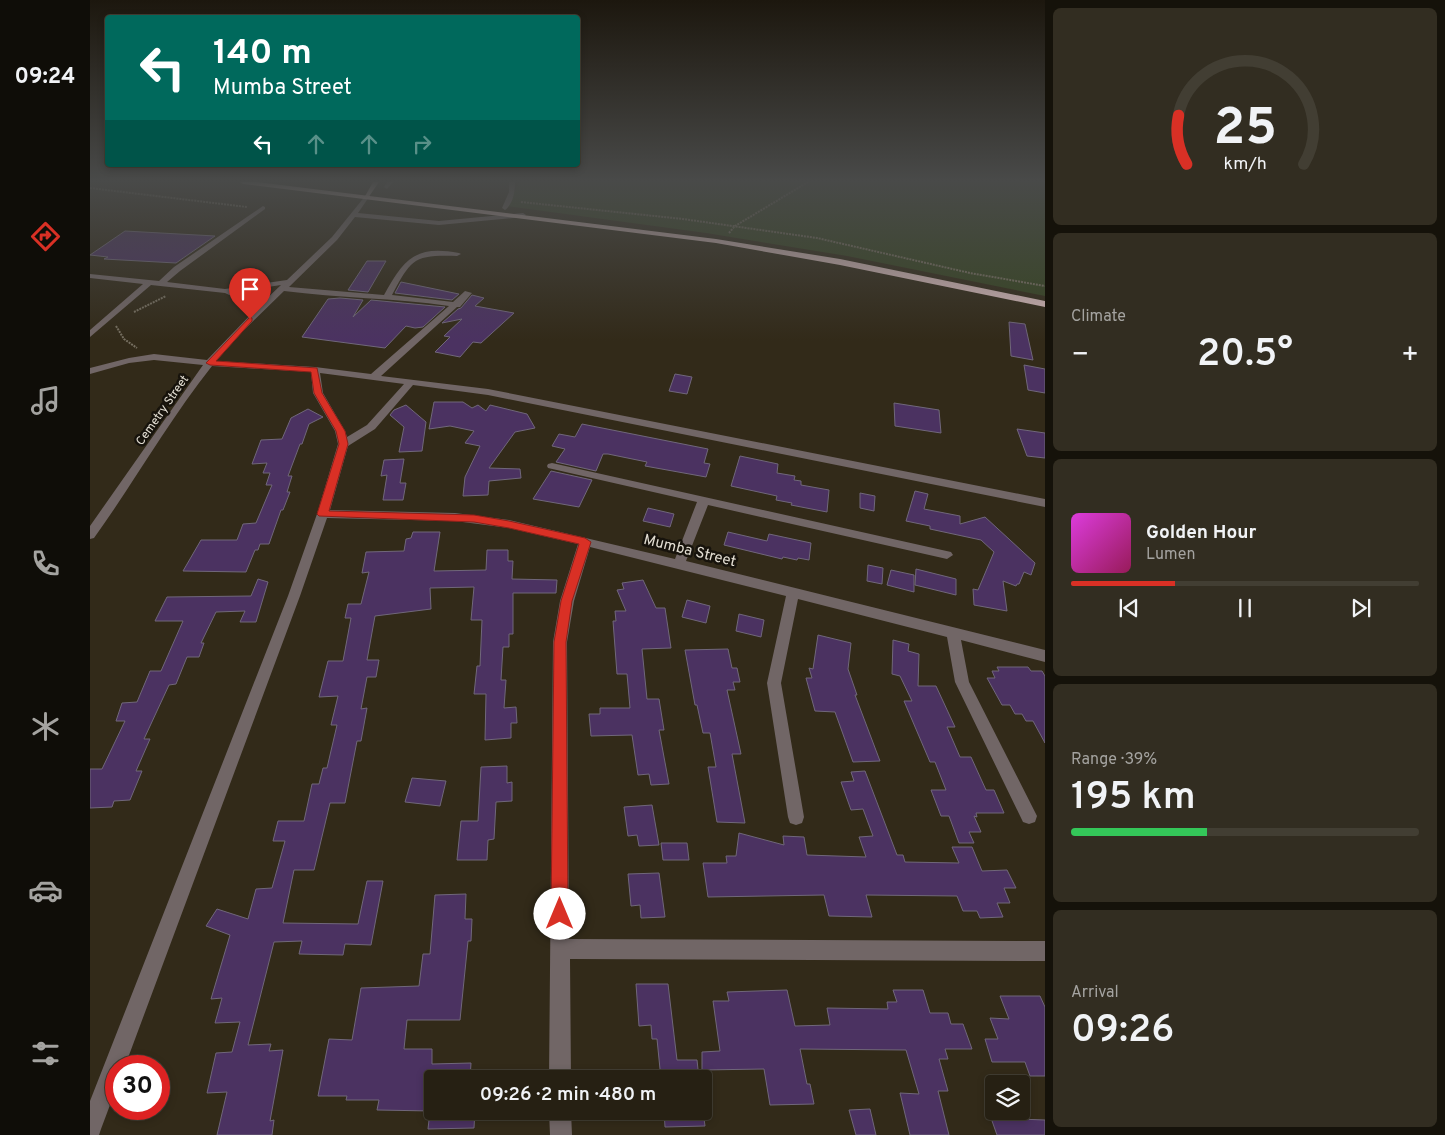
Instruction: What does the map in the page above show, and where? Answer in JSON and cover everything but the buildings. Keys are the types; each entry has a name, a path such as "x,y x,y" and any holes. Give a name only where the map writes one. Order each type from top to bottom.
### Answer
{"highway":[{"path":"679,235 788,252 1045,304"},
{"path":"711,235 855,259 1045,298"}],"street":[{"path":"161,284 177,269 225,235"},
{"name":"Cemetry Street","path":"90,534 210,363 262,307 317,256 336,235"},
{"path":"387,297 411,259 420,254 457,254"},
{"path":"90,276 225,290 286,285 320,293 417,299 457,305"},
{"path":"90,334 113,318 150,282"},
{"path":"225,290 262,307"},
{"path":"374,377 457,305 468,293"},
{"path":"90,371 127,360 150,356 210,363 314,370 412,381 506,396 1045,503"},
{"path":"90,1129 294,596 323,514 343,444 340,431 318,393 314,370"},
{"path":"343,444 372,428 412,381"},
{"path":"552,466 947,555"},
{"path":"680,564 704,500"},
{"name":"Mumba Street","path":"323,514 474,518 509,524 680,564 1045,656"},
{"path":"560,1070 560,642 566,601 585,542"},
{"path":"793,593 774,683 796,818"},
{"path":"954,633 958,668 962,682 1029,816"},
{"path":"560,949 1045,951"},
{"path":"560,1120 560,1135"}],"path":[{"path":"796,235 970,273 1045,286"},
{"path":"150,356 130,345 120,335 113,318 151,305 163,297 193,287"}],"green space":[{"path":"718,235 1045,235 1045,296 847,256"}],"route":[{"path":"250,319 210,363 314,370 318,393 329,415 340,431 343,444 323,514 474,518 509,524 585,542 566,601 560,642 560,914"}]}
